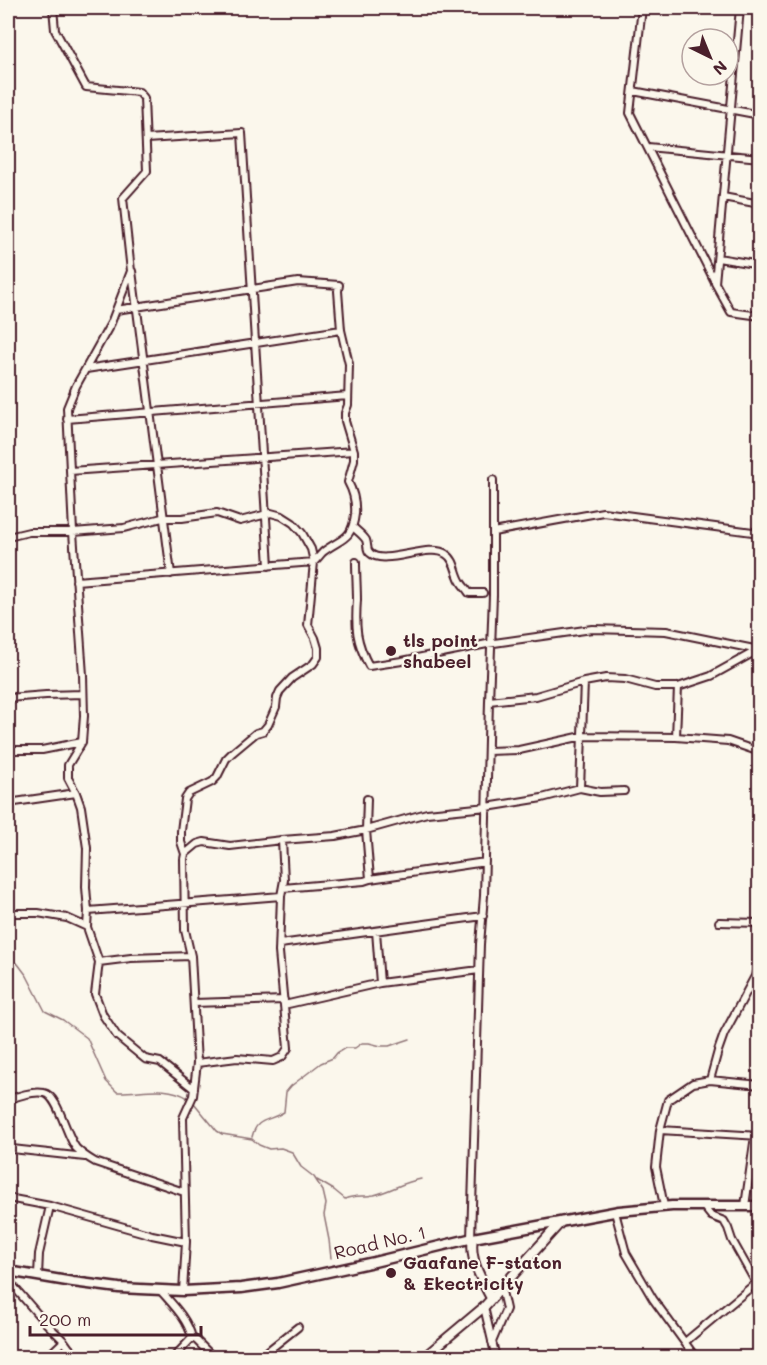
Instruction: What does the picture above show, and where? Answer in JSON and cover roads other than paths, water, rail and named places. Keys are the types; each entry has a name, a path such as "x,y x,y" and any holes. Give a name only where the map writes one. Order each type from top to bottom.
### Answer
{"highway":[{"name":"Road No. 1","path":"8,1270 119,1288 183,1291 241,1288 278,1283 472,1238 615,1212 664,1206 759,1206"}],"main road":[{"path":"423,1358 484,1307 561,1222"},
{"path":"472,1238 471,1249 478,1274 491,1298"}],"street":[{"path":"53,8 55,30 86,87 139,92 144,98 146,138 147,171 123,198 131,271 111,323 76,386 67,408 84,716 82,742 68,765 68,778 81,807 87,848 87,927 99,962 95,994 103,1015 117,1036 145,1059 160,1062 194,1089"},
{"path":"642,8 630,113 731,312 759,316"},
{"path":"715,283 740,8"},
{"path":"633,91 759,115"},
{"path":"146,138 242,133 269,566"},
{"path":"648,147 759,158"},
{"path":"723,197 759,204"},
{"path":"125,215 171,574"},
{"path":"718,258 759,265"},
{"path":"76,581 314,562 348,535 353,527 356,502 348,482 354,451 345,421 348,405 349,364 341,330 339,285 297,282 116,310"},
{"path":"86,369 341,330"},
{"path":"67,419 348,396"},
{"path":"70,471 354,451"},
{"path":"472,1238 493,595 493,480"},
{"path":"493,532 603,512 759,533"},
{"path":"8,537 28,532 73,532 124,528 164,518 217,513 240,521 271,513 282,516 293,523 311,549 314,562 308,625 315,638 318,657 313,664 292,678 280,691 268,725 263,731 232,753 212,782 189,793 185,800 181,831 181,842 186,854"},
{"path":"353,527 362,535 370,554 376,556 395,558 403,554 429,551 441,551 448,554 469,593 483,593"},
{"path":"356,562 356,633 361,651 369,666 592,628 666,631 759,650"},
{"path":"489,701 536,696 606,678 625,679 655,687 678,687 711,676 759,650"},
{"path":"580,788 584,682"},
{"path":"676,737 678,687"},
{"path":"8,698 83,694"},
{"path":"488,751 532,748 583,736 676,737 728,741 759,752"},
{"path":"8,750 42,750 82,742"},
{"path":"183,1291 186,1242 183,1118 194,1089 197,1063 190,956 185,930 184,859 186,854 196,844 204,842 230,846 335,836 428,813 542,798 580,788 600,792 624,791"},
{"path":"8,803 76,793"},
{"path":"367,799 366,830 370,879"},
{"path":"197,1063 237,1058 273,1061 282,1057 288,1048 280,944 282,892 285,880 282,840"},
{"path":"88,911 282,892 485,862"},
{"path":"8,913 67,918 87,927"},
{"path":"280,944 483,916"},
{"path":"719,922 759,923"},
{"path":"376,931 380,983"},
{"path":"710,1080 724,1034 757,976 759,949"},
{"path":"99,962 131,958 190,956"},
{"path":"194,1003 284,1002 380,983 479,970"},
{"path":"664,1206 656,1167 660,1130 668,1100 693,1083 710,1080 759,1085"},
{"path":"8,1100 22,1095 45,1093 51,1097 56,1103 75,1146 85,1157"},
{"path":"660,1130 757,1136 745,1206"},
{"path":"8,1150 85,1157 184,1192"},
{"path":"8,1198 50,1206 152,1235 186,1242"},
{"path":"38,1276 39,1254 50,1206"},
{"path":"703,1206 711,1216 723,1221 729,1228 732,1240 759,1290"},
{"path":"615,1212 626,1254 653,1299 696,1358"},
{"path":"8,1280 80,1358"},
{"path":"685,1342 756,1283"},
{"path":"492,1342 506,1309 501,1287"},
{"path":"160,1290 182,1317 192,1338 214,1358"},
{"path":"484,1307 495,1356"},
{"path":"259,1358 297,1327"},
{"path":"173,1358 192,1338"},
{"path":"46,1358 64,1341"},
{"path":"69,1348 69,1358"},
{"path":"749,1358 759,1350"}],"waterway":[{"path":"8,959 18,964 27,976 45,1011 63,1020 87,1038 106,1081 117,1092 162,1090 188,1098"},
{"path":"252,1137 260,1123 284,1112 286,1092 291,1086 345,1048 355,1048 362,1043 389,1046 410,1039"},
{"path":"194,1103 222,1134 252,1139 269,1149 281,1148 292,1152 301,1167 314,1177 323,1191 326,1204 324,1215 331,1258"},
{"path":"317,1180 345,1199 374,1195 421,1179"}],"place":[{"name":"tls point shabeel","path":"391,651"},
{"name":"Gaafane F-staton & Ekectricity","path":"391,1273"}]}
